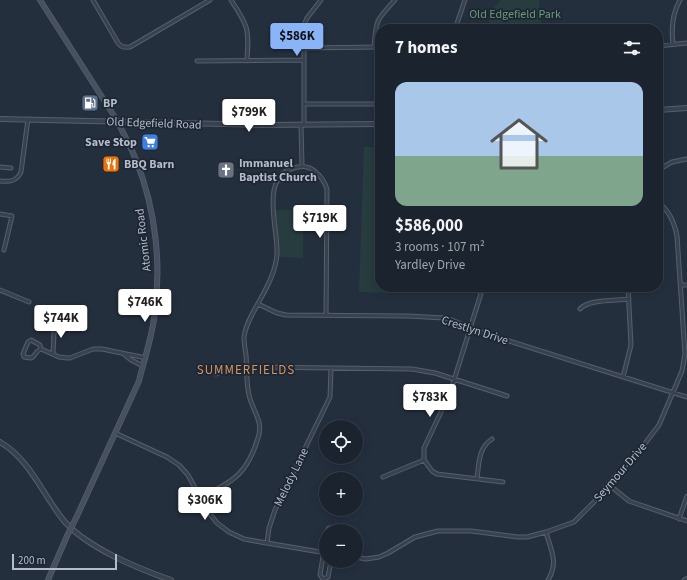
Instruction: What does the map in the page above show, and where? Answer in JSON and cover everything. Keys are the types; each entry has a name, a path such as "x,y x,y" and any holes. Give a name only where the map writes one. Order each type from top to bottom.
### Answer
{"main road":[{"name":"Atomic Road","path":"40,0 118,122 135,157 142,176 151,214 155,238 157,275 154,321 146,358 139,381 48,580"}],"street":[{"path":"93,0 118,43 122,46 130,47 210,0"},
{"path":"231,0 247,27 248,36 246,61"},
{"path":"302,166 305,22 321,0"},
{"path":"377,24 378,19 395,0"},
{"path":"457,24 464,0"},
{"path":"673,44 672,21 680,0"},
{"path":"304,48 374,48 375,37"},
{"path":"663,45 687,43"},
{"path":"197,61 304,60"},
{"path":"304,104 375,104"},
{"path":"663,110 687,108"},
{"name":"Old Edgefield Road","path":"0,119 303,125 375,124"},
{"path":"0,181 15,180 22,172 28,120"},
{"path":"663,167 672,162 687,159"},
{"path":"200,498 231,482 245,468 253,454 259,436 260,424 249,398 245,333 247,324 270,280 276,259 273,197 274,186 283,174 293,168 302,166 309,168 318,174 326,185 328,192 326,315"},
{"path":"0,167 12,168"},
{"name":"Seymour Drive","path":"363,558 379,557 415,537 438,531 471,531 522,538 570,524 577,520 640,450 656,431 665,415 682,371 685,359 686,346 675,224 668,212 663,207"},
{"path":"0,214 12,216 4,250"},
{"path":"681,285 687,285"},
{"path":"0,290 29,302"},
{"path":"481,292 445,404 425,444 423,451 424,460 430,469 437,474 503,482"},
{"path":"624,377 631,345 628,292"},
{"path":"580,309 584,305 591,302 629,299"},
{"name":"Crestlyn Drive","path":"258,304 282,314 444,318 470,328 687,397"},
{"path":"53,354 54,333 57,322 62,310 69,310 74,316 74,321 69,324 57,322"},
{"path":"41,349 36,351 33,357 24,357 23,354 28,342 30,341 40,345 41,349 63,358 70,358 90,350 105,349 122,354 146,358"},
{"path":"122,354 143,366"},
{"path":"216,374 227,370 246,367 412,369 435,373 507,396"},
{"name":"Melody Lane","path":"267,543 270,524 275,510 330,398 331,368"},
{"path":"115,433 179,465 188,475 213,519 225,529 244,539 319,551"},
{"path":"477,479 480,455 485,446 492,439"},
{"path":"0,442 14,452 23,461 61,516 75,532 96,546 123,560 139,568 171,580"},
{"path":"383,477 424,460"},
{"path":"608,484 629,501 687,522"},
{"path":"679,519 687,496"},
{"path":"546,532 554,558 554,568 548,580"},
{"path":"322,568 320,575 323,579 328,577 330,568"}],"green space":[{"name":"Old Edgefield Park","path":"501,0 539,0 541,24 489,24 489,19 494,7"},
{"path":"364,147 375,147 375,292 392,292 392,293 359,292"},
{"path":"274,210 303,210 303,258 278,257"}],"place":[{"name":"BP","path":"90,103"},
{"name":"Save Stop","path":"150,142"},
{"name":"BBQ Barn","path":"111,164"},
{"name":"Immanuel Baptist Church","path":"226,170"}],"district":[{"name":"SUMMERFIELDS","path":"246,369"}]}
